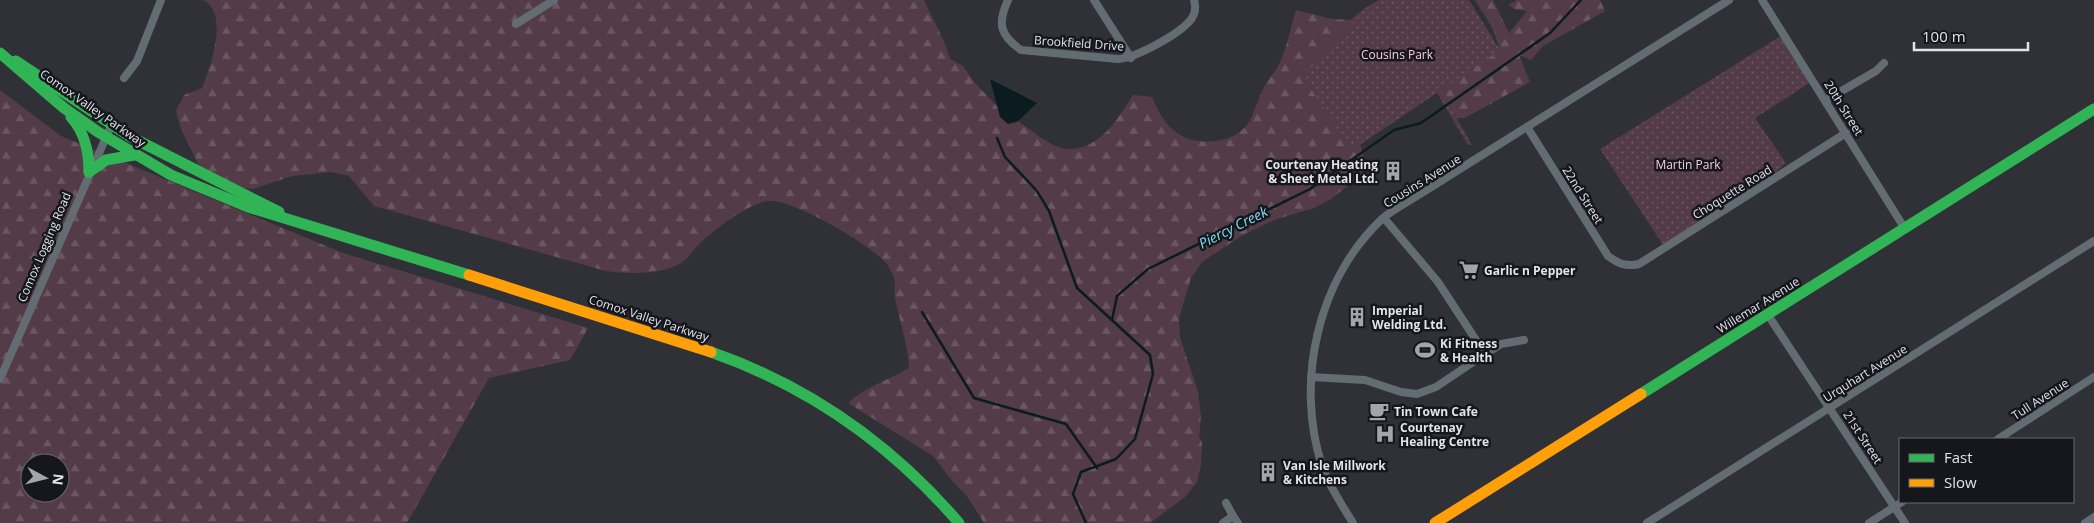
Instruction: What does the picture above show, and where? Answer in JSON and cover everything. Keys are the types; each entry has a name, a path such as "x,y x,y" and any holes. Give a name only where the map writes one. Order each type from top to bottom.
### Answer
{"main road":[{"name":"Comox Valley Parkway","path":"0,52 34,85 105,137 134,155 197,188 250,209 288,218 702,350 770,377 822,405 867,436 907,469 959,523"},
{"name":"Comox Valley Parkway","path":"0,52 111,126 195,171 255,198 288,218"},
{"path":"60,105 78,124 86,139 90,156 89,172"},
{"name":"Willemar Avenue","path":"1435,523 2094,109"},
{"path":"89,172 106,160 134,155"}],"street":[{"path":"124,78 137,61 161,0"},
{"path":"516,24 554,0"},
{"name":"Brookfield Drive","path":"1008,0 1002,13 1002,30 1008,40 1021,50 1118,59 1130,58 1169,36 1191,19 1196,9 1194,0"},
{"path":"1094,0 1130,58"},
{"name":"Cousins Avenue","path":"1353,523 1323,468 1310,408 1310,377 1316,338 1332,293 1347,265 1369,233 1384,218 1729,0"},
{"name":"20th Street","path":"1762,0 1905,229"},
{"path":"1826,100 1876,70 1884,63"},
{"name":"Comox Logging Road","path":"0,376 111,126"},
{"name":"22nd Street","path":"1527,127 1608,256 1619,264 1628,266"},
{"name":"Choquette Road","path":"1628,266 1639,264 1846,133"},
{"path":"1384,218 1438,282 1485,354"},
{"name":"Urquhart Avenue","path":"1647,523 2094,241"},
{"name":"21st Street","path":"1768,315 1906,523"},
{"path":"1310,377 1365,380 1401,392 1417,394 1436,387 1501,344 1524,340"},
{"name":"Tull Avenue","path":"2000,438 2094,377"},
{"path":"1223,523 1236,520 1226,503"},
{"path":"1869,523 1900,503"},
{"path":"2085,523 2094,517"}],"green space":[{"path":"203,0 924,0 942,36 950,59 963,66 974,82 1014,124 1018,121 1048,142 1066,149 1088,145 1098,139 1114,123 1133,95 1152,97 1164,120 1175,132 1182,136 1206,142 1229,138 1236,134 1247,125 1264,87 1277,68 1286,47 1296,10 1332,19 1350,20 1364,9 1384,0 1463,0 1360,143 1365,162 1364,173 1331,199 1314,208 1274,220 1241,236 1202,262 1191,278 1179,318 1180,337 1198,392 1201,416 1199,437 1202,442 1201,464 1197,482 1185,497 1150,523 984,523 967,496 953,482 933,456 848,403 870,388 909,368 907,350 895,297 894,277 885,262 863,244 810,213 777,201 766,201 730,219 699,244 684,261 673,267 644,273 614,272 374,206 349,176 331,172 292,176 253,189 232,187 199,166 181,129 176,111 184,95 202,88 213,55 217,28 215,16 211,6"},
{"name":"Cousins Park","path":"1379,0 1469,0 1500,50 1441,91 1472,145 1468,145 1437,93 1352,150 1302,76 1339,40 1364,9"},
{"path":"1475,0 1493,0 1509,33 1527,11 1515,9 1508,5 1517,0 1600,0 1605,11 1543,46 1531,60 1519,55 1530,82 1465,118 1456,118 1436,83 1482,62 1499,47 1493,29"},
{"name":"Martin Park","path":"1784,34 1814,80 1755,118 1786,163 1753,192 1665,248 1600,149"},
{"path":"0,90 61,136 343,253 588,328 570,360 489,378 407,523 0,523"}],"shaded area":[{"path":"990,79 1037,103 1018,121 1008,124 1000,117"}],"waterway":[{"name":"Piercy Creek","path":"1112,320 1117,296 1148,269 1310,189 1394,130 1421,123 1550,33 1581,0"},
{"name":"Piercy Creek","path":"997,138 1005,157 1037,191 1049,211 1077,288 1150,355 1153,374 1135,439 1116,459 1081,472 1073,494 1086,523"},
{"path":"922,312 974,398 1066,424 1097,468"}],"traffic: fast":[{"path":"0,53 64,108 98,132 171,175 248,207 469,275"},
{"path":"16,61 129,136 279,212"},
{"path":"1641,394 2094,109"},
{"path":"71,117 83,136 89,172"},
{"path":"89,172 106,160 134,155"},
{"path":"711,352 781,382 814,400 846,421 906,468 959,523"}],"traffic: slow":[{"path":"469,275 711,352"},
{"path":"1435,523 1641,394"}],"place":[{"name":"Courtenay Heating & Sheet Metal Ltd.","path":"1393,171"},
{"name":"Garlic n Pepper","path":"1469,270"},
{"name":"Imperial Welding Ltd.","path":"1357,317"},
{"name":"Ki Fitness & Health","path":"1425,350"},
{"name":"Tin Town Cafe","path":"1379,411"},
{"name":"Courtenay Healing Centre","path":"1385,434"},
{"name":"Van Isle Millwork & Kitchens","path":"1268,472"}]}
